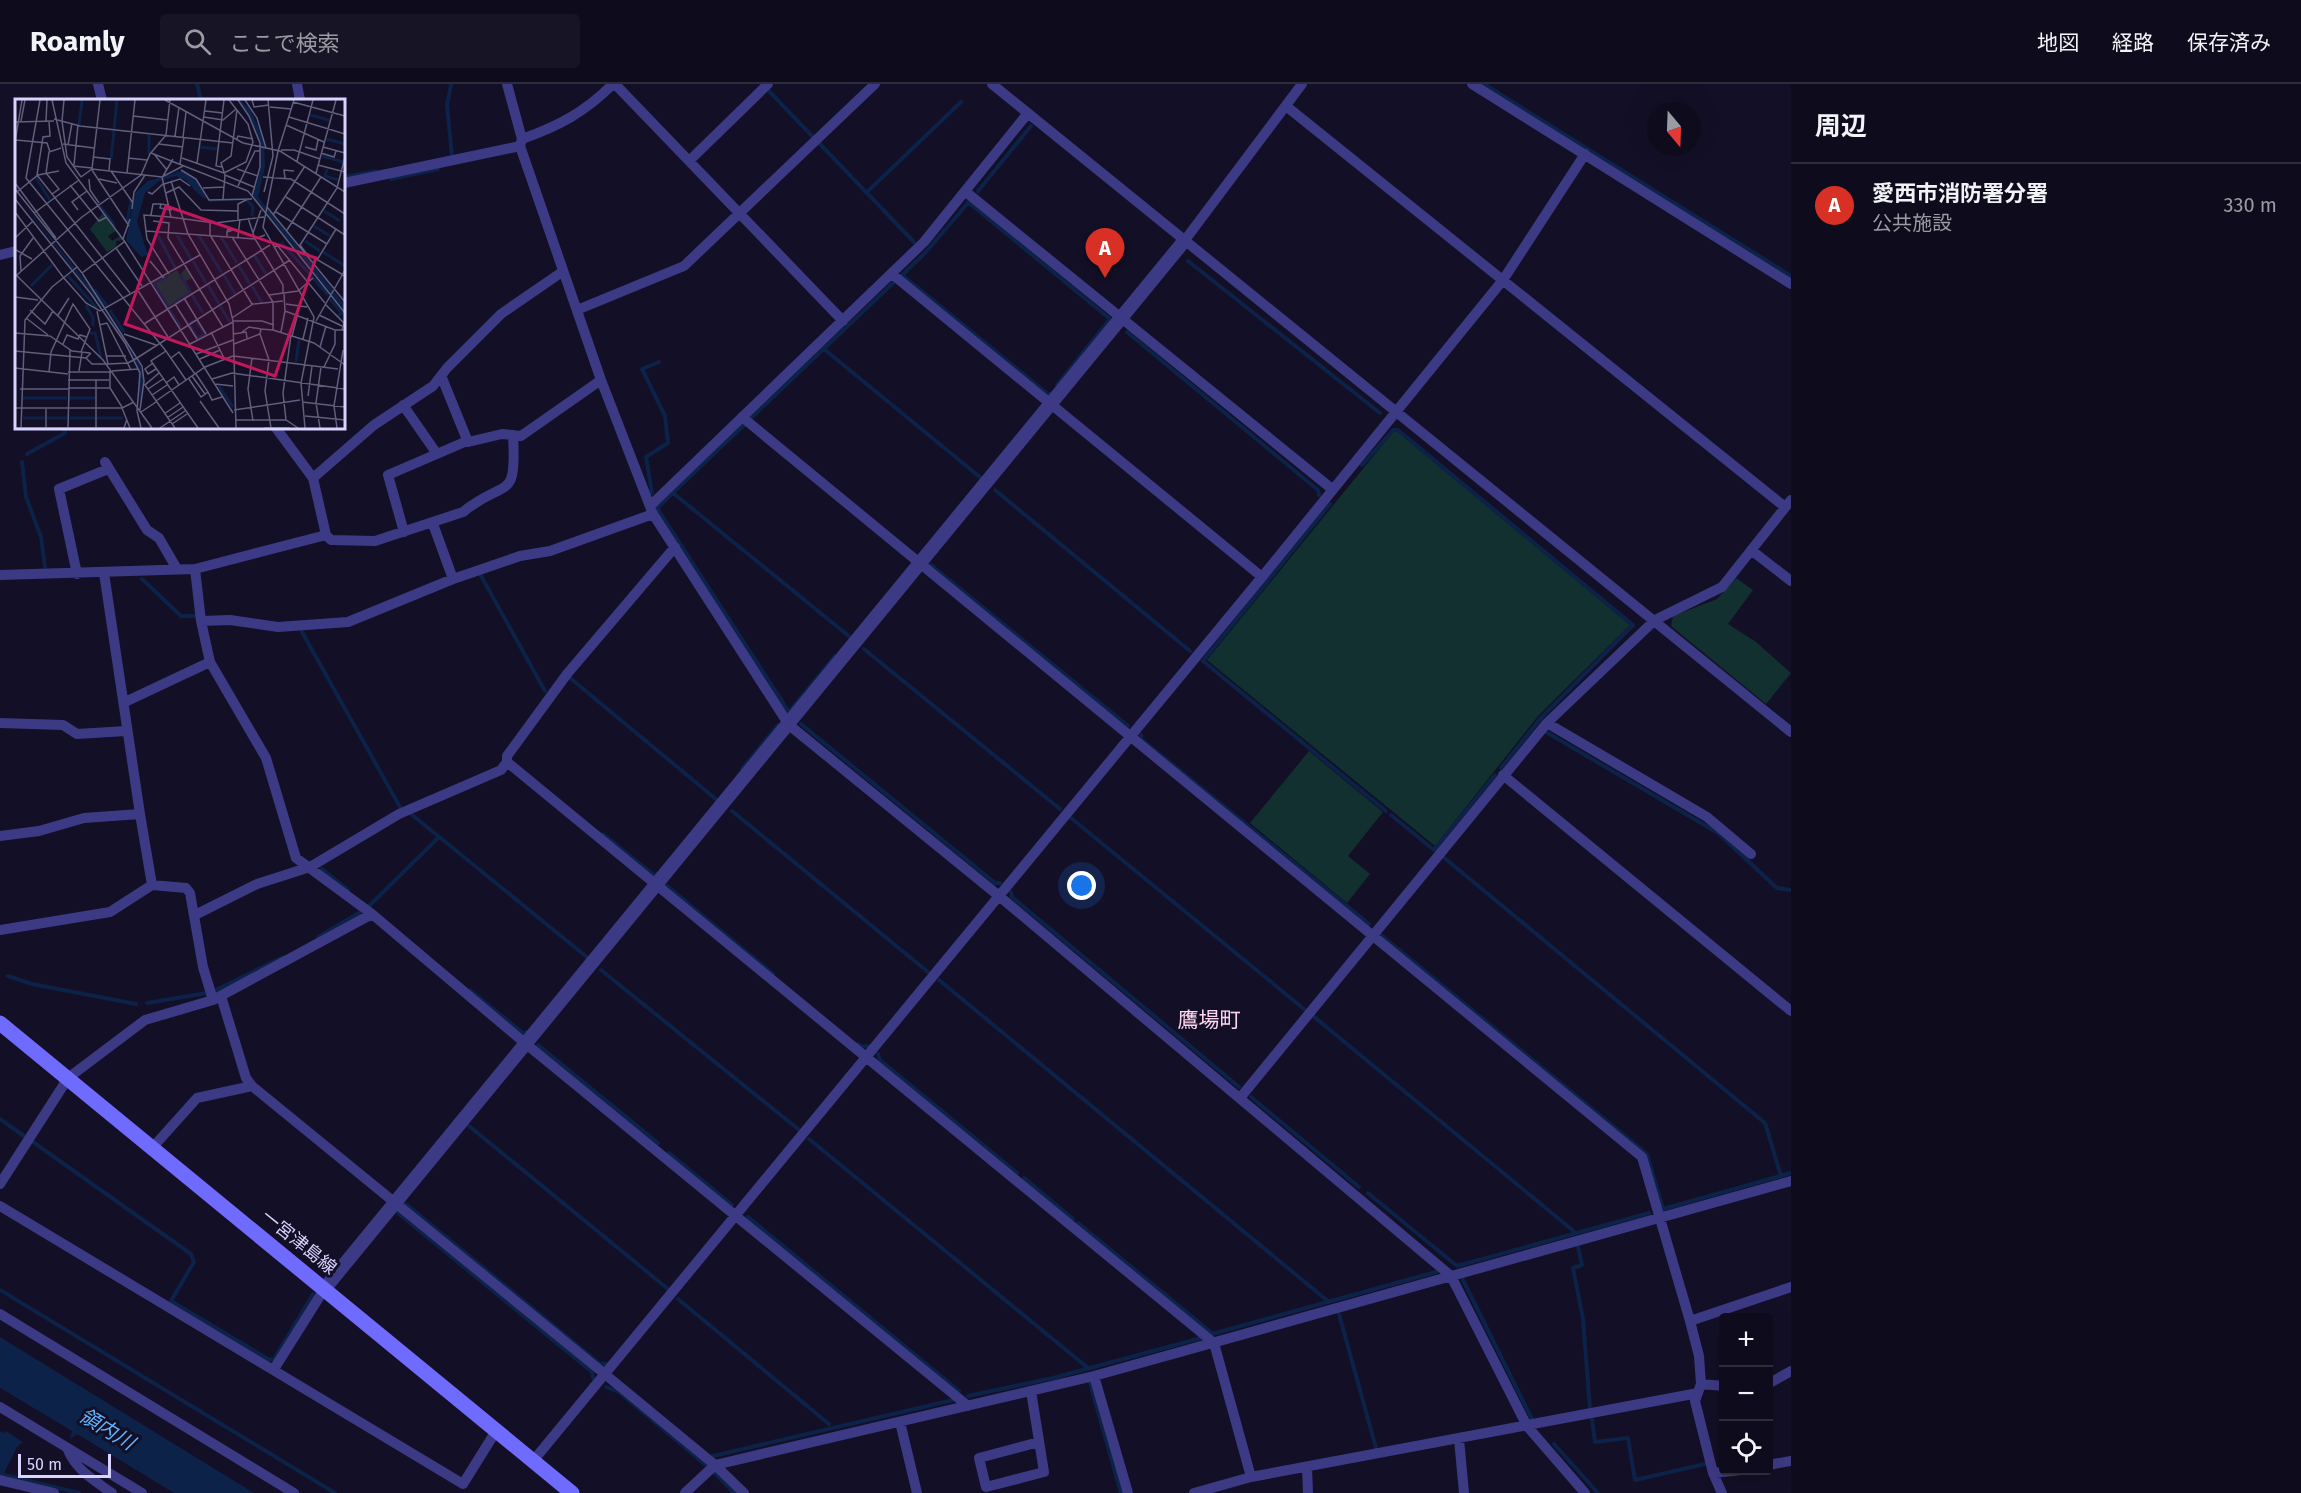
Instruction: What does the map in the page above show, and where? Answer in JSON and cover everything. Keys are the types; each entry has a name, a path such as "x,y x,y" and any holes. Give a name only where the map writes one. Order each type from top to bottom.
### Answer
{"main road":[{"name":"一宮津島線","path":"0,1023 572,1493"}],"street":[{"path":"98,84 102,99"},
{"path":"297,84 300,99"},
{"path":"507,84 521,142 562,272 652,510 789,725 999,896 1451,1276 1527,1426 1585,1493"},
{"path":"345,183 521,142 560,126 598,99 614,84 843,321"},
{"path":"689,162 768,84"},
{"path":"577,310 684,267 875,84"},
{"path":"992,84 1791,732"},
{"path":"274,1369 325,1288 1122,319 1185,240 1302,84"},
{"path":"1472,84 1791,284"},
{"path":"1240,1098 1547,723 1654,620 1722,587 1788,503 1503,280 1286,106"},
{"path":"201,621 230,620 278,627 348,622 453,579 520,556 550,551 652,510 742,417 892,274 966,192 1028,113"},
{"path":"533,1461 1262,577 1503,280 1585,154"},
{"path":"966,192 1332,489"},
{"path":"0,255 15,251"},
{"path":"313,478 403,405 442,378 447,368 501,314 562,272"},
{"path":"892,274 1262,577"},
{"path":"442,378 467,441"},
{"path":"404,532 388,475 467,441 501,434 521,436 601,380"},
{"path":"403,405 437,454"},
{"path":"742,417 1642,1157 1699,1356 1700,1388 1695,1401 1713,1473 1722,1493"},
{"path":"277,429 313,478 326,535 331,540 355,542 375,541 433,524 463,512 475,502 502,490 513,480 515,470 513,435"},
{"path":"77,574 59,489 106,466 133,503 147,530 159,538 177,569"},
{"path":"433,524 453,579"},
{"path":"0,575 195,569 326,535"},
{"path":"195,915 258,884 310,867 399,814 493,774 507,762 507,756 567,674 675,547"},
{"path":"1752,550 1791,581"},
{"path":"195,569 201,621 210,662 266,758 296,858 372,914 526,1044 968,1406"},
{"path":"104,573 124,702 126,731 152,885"},
{"path":"124,702 210,662"},
{"path":"0,723 63,725 77,734 126,731"},
{"path":"1547,723 1707,817 1751,854"},
{"path":"507,762 1214,1343 1251,1477"},
{"path":"1503,775 1791,1011"},
{"path":"0,836 39,831 84,818 140,814"},
{"path":"0,930 110,912 152,885 186,888 195,915 203,967 217,998 246,1078 252,1086 606,1374 715,1465 744,1493"},
{"path":"0,1184 68,1078 146,1020 217,998 372,914"},
{"path":"153,1148 197,1098 252,1086"},
{"path":"685,1493 715,1465 1094,1376 1791,1181"},
{"path":"0,1206 274,1369 460,1488 496,1431"},
{"path":"1690,1321 1791,1287"},
{"path":"0,1314 294,1493"},
{"path":"1773,1381 1791,1371"},
{"path":"1094,1376 1128,1493"},
{"path":"1194,1493 1251,1477 1527,1426 1700,1388 1719,1386"},
{"path":"1031,1391 1044,1472 986,1486 979,1458 1039,1442"},
{"path":"0,1407 142,1493"},
{"path":"900,1422 916,1493"},
{"path":"1459,1439 1464,1493"},
{"path":"68,1449 72,1459 88,1476 112,1493"},
{"path":"1773,1464 1791,1461"},
{"path":"1307,1467 1308,1493"},
{"path":"1713,1473 1719,1472"},
{"path":"1,1481 54,1493"}],"green space":[{"path":"1393,432 1398,432 1630,625 1538,716 1435,846 1207,660"},
{"path":"1736,578 1753,590 1728,624 1756,642 1791,673 1766,704 1671,626 1673,616 1717,599"},
{"path":"1309,751 1383,812 1348,856 1370,874 1347,903 1250,823"}],"water":[{"name":"領内川","path":"0,1337 254,1493 174,1493 77,1434 70,1439 72,1431 0,1388"},
{"path":"0,1431 4,1433 6,1431 23,1442 17,1447 0,1481"}],"waterway":[{"path":"197,84 201,99"},
{"path":"1484,84 1791,276"},
{"path":"451,85 447,105 452,156"},
{"path":"767,89 813,137"},
{"path":"867,192 961,102"},
{"path":"978,191 1031,126"},
{"path":"819,143 914,242"},
{"path":"391,179 438,169"},
{"path":"345,177 376,171"},
{"path":"968,202 1110,319 1057,385"},
{"path":"968,203 925,253 902,275 1050,394"},
{"path":"1188,261 1380,413"},
{"path":"751,418 894,282"},
{"path":"1127,332 1318,490 1319,495"},
{"path":"824,349 981,478"},
{"path":"652,493 646,457 668,443 665,416 642,369 659,362"},
{"path":"744,425 658,507 659,511 789,712 835,656"},
{"path":"27,454 65,433 64,429"},
{"path":"1362,465 1393,430 1398,430 1633,625 1540,719 1501,768"},
{"path":"22,462 26,497 41,537 45,567"},
{"path":"995,490 1190,651"},
{"path":"673,493 850,637"},
{"path":"1330,504 1203,661 1386,811"},
{"path":"931,565 1128,726"},
{"path":"480,574 545,691"},
{"path":"142,579 181,616 195,616"},
{"path":"302,632 400,807"},
{"path":"864,649 1060,809"},
{"path":"570,678 717,800"},
{"path":"801,724 995,883 1000,883"},
{"path":"742,769 778,725"},
{"path":"1546,732 1718,833 1777,888 1791,890"},
{"path":"1141,735 1141,739 1369,924"},
{"path":"1391,815 1434,850 1495,775"},
{"path":"732,811 928,972"},
{"path":"411,814 588,958"},
{"path":"1071,818 1304,1009"},
{"path":"603,834 655,876 658,873"},
{"path":"368,907 439,837"},
{"path":"1442,856 1765,1123 1781,1176"},
{"path":"322,869 348,890"},
{"path":"667,886 773,974"},
{"path":"1011,892 1012,897 1239,1087"},
{"path":"318,937 359,913"},
{"path":"1381,935 1647,1154 1663,1209 1791,1173"},
{"path":"214,991 283,957"},
{"path":"601,970 798,1129"},
{"path":"8,976 32,984 136,1004"},
{"path":"939,980 1329,1302"},
{"path":"470,990 524,1034 526,1032"},
{"path":"147,1003 207,993"},
{"path":"1313,1016 1576,1233"},
{"path":"858,1044 861,1047 868,1046"},
{"path":"538,1045 658,1143"},
{"path":"878,1054 880,1060 1017,1173"},
{"path":"1251,1097 1359,1187"},
{"path":"0,1119 24,1136"},
{"path":"469,1126 668,1289"},
{"path":"809,1139 1088,1368"},
{"path":"33,1142 191,1254 194,1262 171,1301 270,1360 274,1359 313,1294"},
{"path":"669,1153 732,1205"},
{"path":"1024,1178 1073,1219"},
{"path":"1368,1193 1457,1266 1649,1213"},
{"path":"406,1204 600,1364 606,1364"},
{"path":"398,1213 592,1372 593,1378"},
{"path":"748,1217 959,1391"},
{"path":"1078,1223 1213,1334"},
{"path":"1578,1247 1582,1265 1573,1268 1583,1319 1590,1409"},
{"path":"1212,1334 1436,1272"},
{"path":"1463,1280 1532,1419"},
{"path":"0,1290 335,1493"},
{"path":"678,1299 829,1424"},
{"path":"1339,1314 1376,1448"},
{"path":"968,1396 1053,1378 1201,1338"},
{"path":"1090,1383 1121,1493"},
{"path":"606,1387 619,1392 707,1466"},
{"path":"713,1456 953,1400"},
{"path":"1592,1419 1595,1442 1628,1438 1635,1480 1705,1464"},
{"path":"1554,1444 1598,1493"},
{"path":"715,1473 734,1493"},
{"path":"0,1474 79,1493"}],"place":[{"name":"愛西市消防署分署","path":"1105,278"}],"district":[{"name":"鷹場町","path":"1209,1020"}]}
